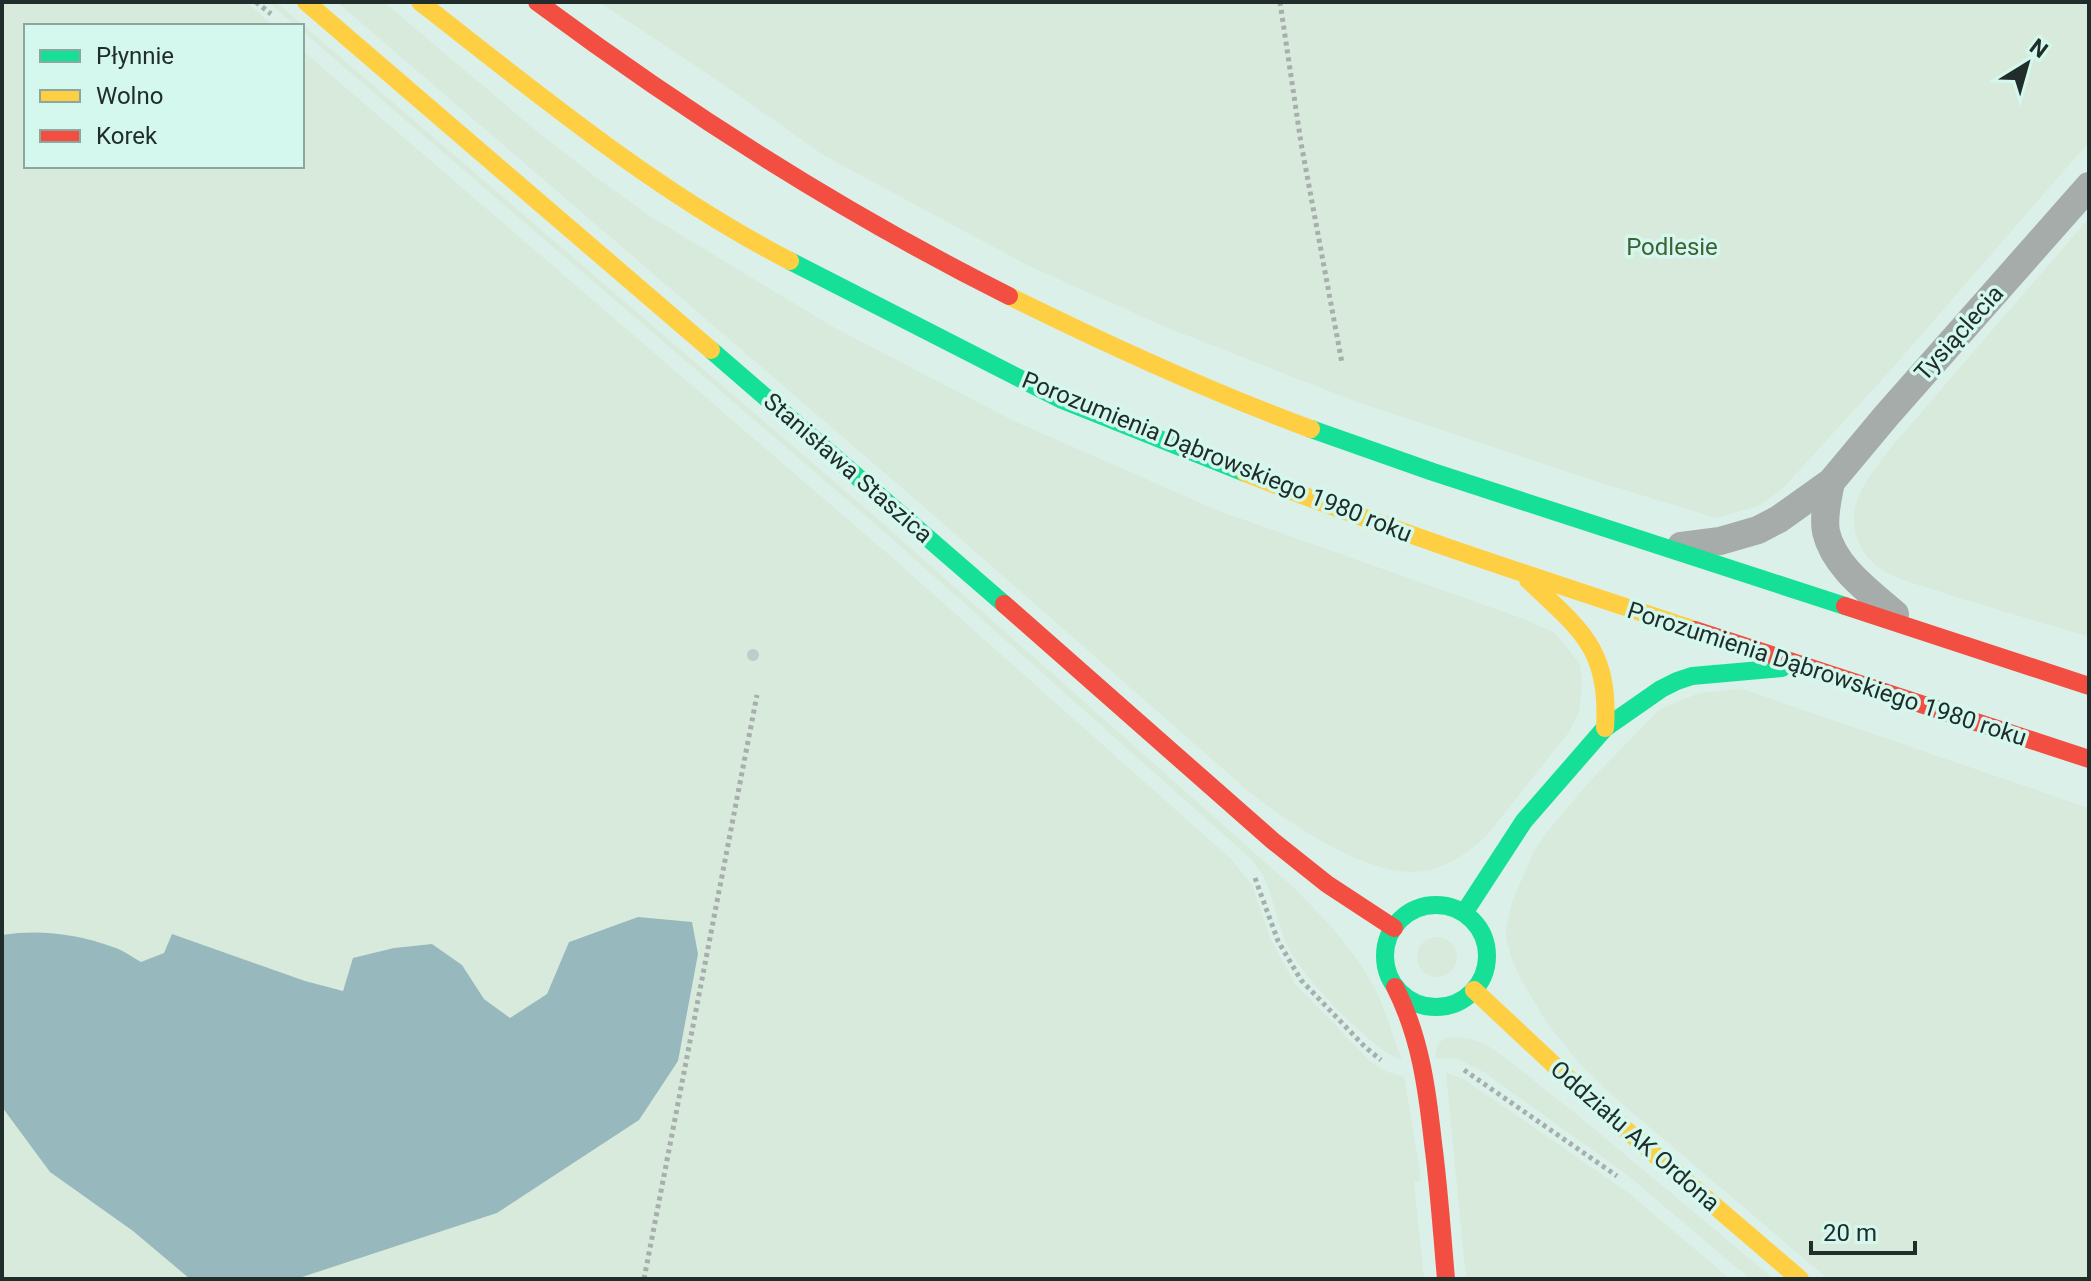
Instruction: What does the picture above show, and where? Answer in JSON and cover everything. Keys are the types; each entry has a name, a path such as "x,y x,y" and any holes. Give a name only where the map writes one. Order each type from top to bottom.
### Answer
{"main road":[{"name":"Stanisława Staszica","path":"306,2 889,503 1273,841 1327,884 1394,928"},
{"name":"Porozumienia Dąbrowskiego 1980 roku","path":"420,2 591,135 742,236 1062,400 1311,499 1521,573 2089,759"},
{"path":"537,2 692,114 811,187 1016,301 1123,351 1245,403 1390,458 2089,686"},
{"path":"1521,573 1583,634 1597,655 1605,679 1608,705 1605,728"},
{"path":"1464,913 1524,821 1605,728 1677,681 1692,676 1805,666"},
{"path":"1395,987 1409,999 1425,1006 1458,1002 1474,990 1485,970 1487,952 1478,928 1464,913 1449,907 1420,908 1403,917 1394,928 1388,941 1386,960 1387,969 1395,987 1414,1028 1424,1066 1446,1279"},
{"name":"Oddziału AK Ordona","path":"1474,990 1597,1105 1800,1279"}],"street":[{"name":"Tysiąclecia","path":"1669,548 1720,541 1758,530 1831,482 2089,186"},
{"path":"1831,482 1826,532 1835,553 1848,571 1906,625"}],"path":[{"path":"1280,2 1301,143 1342,363"},
{"path":"644,1279 757,695"}],"green space":[{"path":"2,2 246,2 272,24 24,24 24,168 304,168 304,52 895,560 1231,859 1252,885 1271,940 1295,984 1370,1061 1387,1072 1404,1076 1421,1180 1414,1182 1424,1279 296,1279 497,1213 564,1167 638,917 569,941 547,994 510,1018 484,999 462,965 432,944 395,948 78,1191 133,1231 190,1279 2,1279"},
{"path":"268,2 276,2 302,24 294,24"},
{"path":"337,2 384,2 540,134 653,218 835,328 1016,422 1219,511 1524,619 1555,633 1580,664 1582,685 1579,712 1569,732 1488,834 1453,861 1419,872 1401,871 1363,861 1317,839 1248,791 930,512"},
{"name":"Podlesie","path":"599,2 2089,2 2089,142 1889,372 1783,488 1761,505 1716,518 1357,402 1168,328 1029,266 823,155"},
{"path":"304,26 879,520 1291,885 1338,934 1368,976 1380,999 1402,1060 1389,1054 1357,1029 1297,962 1285,941 1264,877 1251,859 874,523 304,33"},
{"path":"2089,218 2089,637 1889,574 1874,564 1862,549 1855,532 1854,514 1859,495 1869,477 1893,445"},
{"path":"1742,689 2089,808 2089,1279 1828,1279 1613,1096 1577,1061 1547,1023 1523,983 1512,960 1506,928 1512,902 1534,851 1550,828 1590,781 1660,709 1699,693"},
{"path":"1437,937 1451,943 1457,957 1451,971 1437,977 1423,971 1417,957 1423,943"},
{"path":"1453,1037 1485,1044 1504,1057 1774,1279 1750,1279 1626,1174 1485,1073 1458,1059 1435,1058 1438,1043"},
{"path":"1446,1073 1464,1079 1630,1194 1730,1279 1466,1279"}],"water":[{"path":"638,917 692,922 698,954 678,1061 639,1120 497,1213 296,1279 190,1279 133,1231 50,1172 2,1107 2,935 44,933 72,936 117,948 141,962 164,953 172,934 305,981 343,991 353,958 394,948 432,944 462,965 484,999 510,1018 547,994 569,942"}],"building":[{"path":"753,649 759,655 753,661 747,655"}],"traffic: fast":[{"path":"790,261 1062,400 1245,473"},
{"path":"711,350 1004,604"},
{"path":"1311,429 1433,472 1845,606"},
{"path":"1464,913 1524,821 1605,728 1677,681 1692,676 1782,668"},
{"path":"1436,905 1455,909 1472,920 1483,937 1487,956 1483,975 1472,992 1455,1003 1436,1007 1417,1003 1400,992 1389,975 1385,956 1389,937 1400,920 1417,909 1436,905"}],"traffic: slow":[{"path":"306,2 711,350"},
{"path":"420,2 645,173 740,234 790,261"},
{"path":"1009,296 1158,367 1311,429"},
{"path":"1245,473 1412,535 1695,630"},
{"path":"1528,580 1577,628 1597,660 1603,679 1605,728"},
{"path":"1474,990 1597,1105 1800,1279"}],"traffic: jam":[{"path":"537,2 767,160 886,230 1009,296"},
{"path":"1004,604 1273,841 1327,884 1394,928"},
{"path":"1845,606 2089,686"},
{"path":"1695,630 2089,759"},
{"path":"1395,987 1411,1024 1425,1082 1446,1279"}]}
